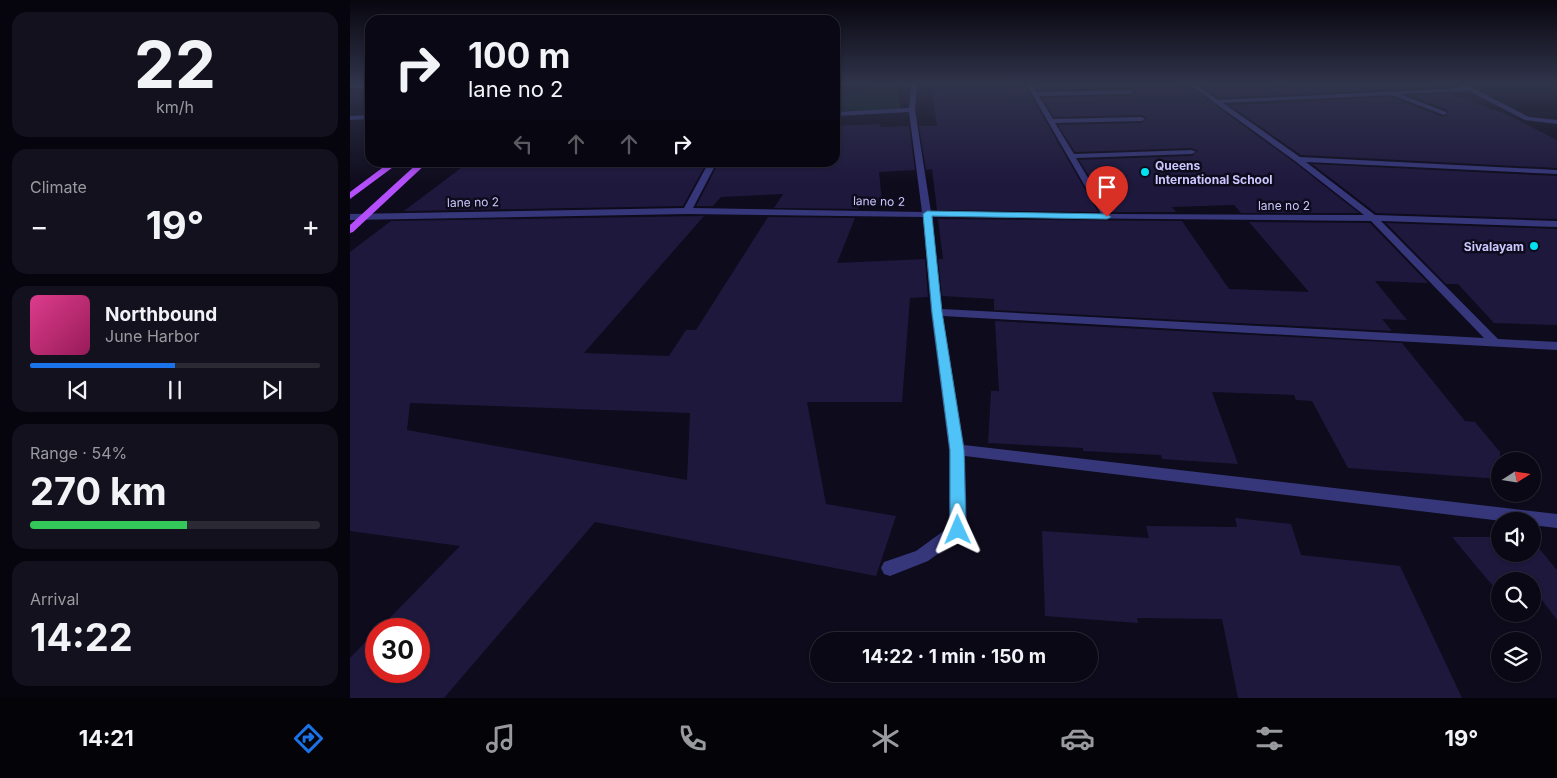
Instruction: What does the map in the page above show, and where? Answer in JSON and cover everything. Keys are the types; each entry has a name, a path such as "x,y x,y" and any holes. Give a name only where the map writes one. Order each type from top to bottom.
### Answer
{"main road":[{"path":"350,196 389,167"},
{"path":"350,230 419,167"}],"street":[{"path":"890,568 922,556 958,530 957,450 937,312 927,214 913,118"},
{"path":"1049,118 1107,217"},
{"path":"1238,118 1298,159 1373,218 1494,342"},
{"path":"1524,118 1557,122"},
{"path":"1051,121 1142,119"},
{"path":"1071,156 1192,152"},
{"path":"1298,159 1557,172"},
{"path":"687,211 710,167"},
{"name":"lane no 2","path":"350,217 687,211 1107,217 1373,218 1557,224"},
{"path":"937,312 1557,346"},
{"path":"957,450 1557,521"}],"building":[{"path":"936,118 1044,118 1098,212 937,210 932,169 926,170 919,126 937,126"},
{"path":"1147,118 1232,118 1294,162 1359,213 1241,213 1234,205 1172,207 1176,212 1111,212 1079,160 1192,156 1198,151 1192,148 1075,152 1058,125 1142,123"},
{"path":"1247,118 1513,118 1557,140 1557,168 1301,155"},
{"path":"880,124 880,127 909,126 915,170 879,172 882,201 861,203 858,209 774,208 783,194 721,197 713,206 696,206 716,167 840,167 840,126"},
{"path":"1312,164 1557,176 1557,219 1376,213"},
{"path":"462,167 704,167 683,206 404,211"},
{"path":"704,216 584,353 669,356 686,330 696,330 768,217 855,218 837,263 925,259 928,297 910,298 902,402 807,402 826,504 896,516 876,576 595,522 444,698 350,698 350,658 365,642 365,683 430,683 430,618 390,618 460,546 350,531 350,252 391,221","holes":["410,403 690,413 687,480 407,430"]},
{"path":"938,219 1182,221 1229,289 1309,292 1249,222 1370,223 1428,283 1375,281 1407,320 1382,319 1392,331 994,310 994,299 942,296 938,259 943,259"},
{"path":"1386,223 1557,229 1557,325 1494,323 1458,284 1446,284"},
{"path":"995,321 1402,343 1465,421 1475,422 1500,452 1491,452 1491,478 1348,468 1312,401 1296,400 1294,395 1212,392 1238,464 1162,459 1161,455 1083,451 1083,448 988,443 991,391 999,391"},
{"path":"1235,518 1291,524 1301,555 1400,566 1462,698 1238,698 1222,619 1137,618 1138,623 1045,616 1042,531 1149,538 1146,526 1237,527"},
{"path":"1452,537 1491,537 1491,562 1541,562 1541,551 1557,570 1557,620 1541,599 1541,572 1491,572 1491,584"}],"place":[{"name":"Queens International School","path":"1145,172"},
{"name":"Sivalayam","path":"1534,246"}],"route":[{"path":"958,530 957,450 937,312 927,214 1107,217"}]}
